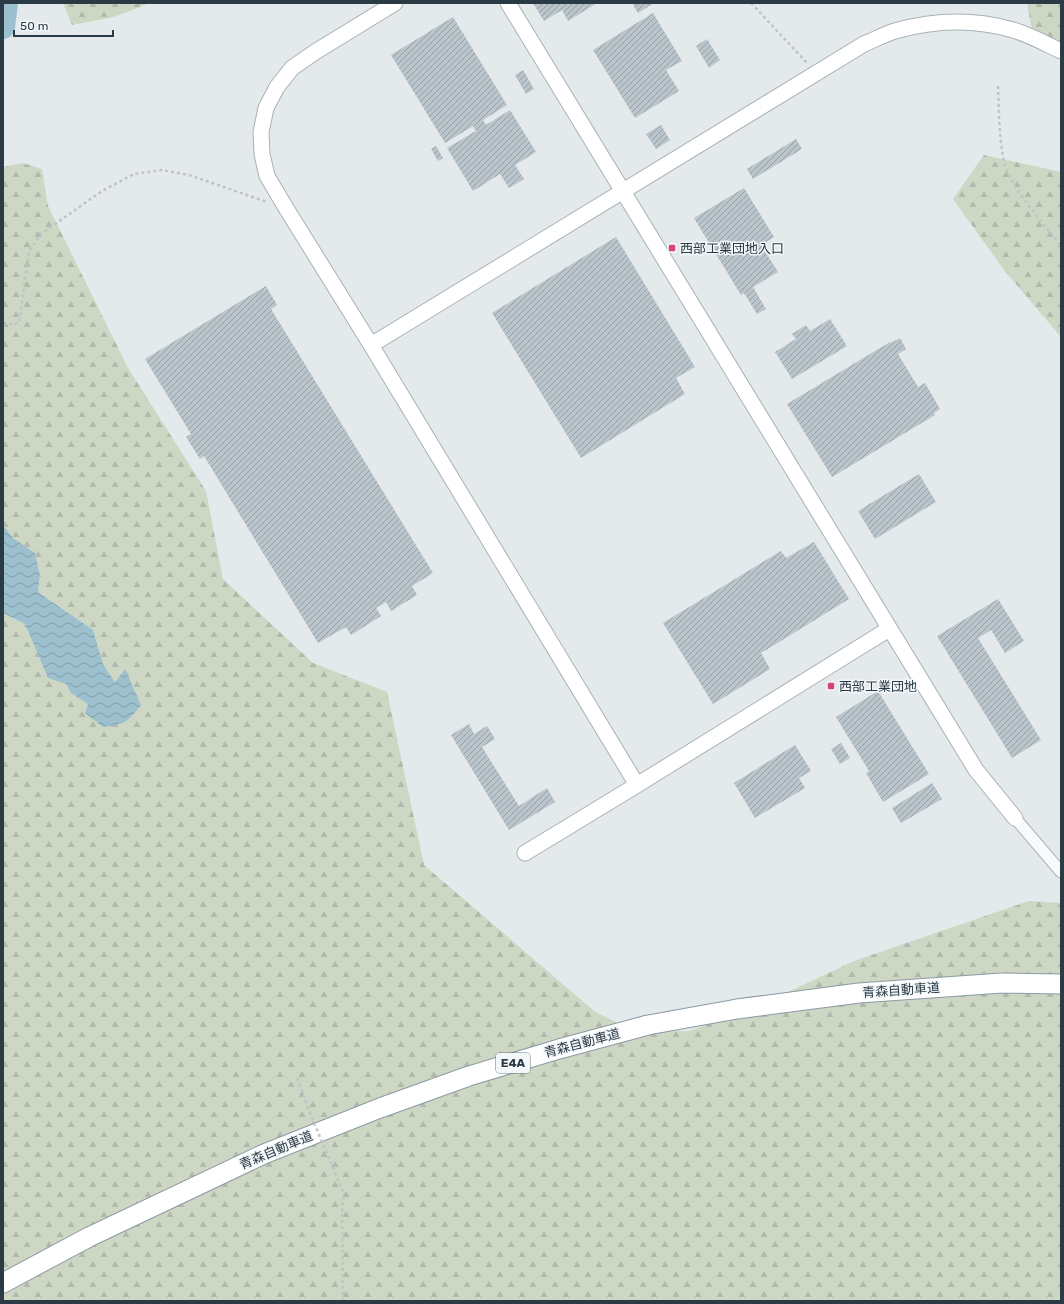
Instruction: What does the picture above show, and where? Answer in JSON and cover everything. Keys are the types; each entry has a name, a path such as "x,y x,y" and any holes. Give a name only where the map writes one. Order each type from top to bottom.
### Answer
{"highway":[{"name":"青森自動車道","path":"3,1283 89,1237 264,1154 380,1108 469,1076 559,1049 648,1025 737,1009 859,993 1002,984 1061,984"}],"street":[{"path":"396,3 315,52 292,68 277,87 266,108 261,132 262,154 267,176 637,785"},
{"path":"508,3 976,770 1061,872"},
{"path":"371,345 864,44 894,31 927,24 959,22 988,24 1014,31 1061,51"},
{"path":"525,853 889,629"}],"path":[{"path":"751,3 816,73"},
{"path":"998,86 999,122 1004,163 1016,187 1061,246"},
{"path":"3,325 19,323 29,251 41,234 102,191 134,174 162,170 189,175 286,208"},
{"path":"297,1078 344,1194 342,1211 344,1301"}],"green space":[{"path":"63,3 146,3 145,5 114,17 72,25"},
{"path":"1027,3 1061,3 1061,54 1032,31"},
{"path":"984,155 1061,172 1061,337 1004,270 953,199"},
{"path":"23,163 42,169 48,206 128,368 206,491 223,579 313,663 387,692 424,865 594,1011 635,1032 690,1031 786,993 854,961 1029,901 1061,903 1061,1301 3,1301 3,613 25,624 48,678 66,684 71,693 89,704 103,727 124,670 115,682 103,664 93,630 38,592 40,575 35,553 13,538 3,525 3,167"}],"water":[{"path":"3,525 13,538 35,553 40,575 38,592 93,630 103,664 115,682 125,669 141,705 125,722 103,727 85,713 88,704 71,693 66,684 48,678 25,624 3,613"}],"building":[{"path":"533,3 597,3 568,21 562,10 544,21"},
{"path":"632,3 654,3 638,13"},
{"path":"653,13 682,61 666,70 679,91 635,118 593,50"},
{"path":"453,17 507,105 483,120 486,125 510,110 536,152 515,165 524,179 509,188 500,174 473,191 447,148 476,131 473,126 445,143 391,55"},
{"path":"707,39 720,60 709,68 696,46"},
{"path":"523,70 534,89 526,94 515,75"},
{"path":"661,125 670,140 656,149 646,134"},
{"path":"796,139 802,149 753,179 747,169"},
{"path":"436,146 443,158 438,161 431,149"},
{"path":"744,188 774,237 761,245 778,272 753,287 766,309 757,314 744,293 741,295 694,218"},
{"path":"616,237 695,367 676,378 685,394 581,458 492,313"},
{"path":"266,286 277,305 271,309 433,573 412,586 417,595 391,611 386,602 376,608 381,616 351,635 346,627 318,643 204,456 200,459 186,437 191,434 145,359"},
{"path":"830,319 847,346 792,379 775,352 796,339 792,334 806,325 810,331"},
{"path":"900,338 906,349 898,354 918,387 925,383 940,409 934,413 935,415 832,477 787,404 890,342 891,343"},
{"path":"919,474 936,502 875,539 858,511"},
{"path":"814,542 849,599 761,653 770,669 713,704 663,623 781,551 786,558"},
{"path":"998,599 1024,641 1005,653 991,630 978,638 1041,740 1012,758 937,636"},
{"path":"878,691 929,774 883,802 866,773 869,771 836,717"},
{"path":"469,724 474,734 487,726 495,739 482,747 519,806 547,788 555,802 509,830 451,735"},
{"path":"841,743 850,758 840,764 831,749"},
{"path":"795,745 811,771 799,778 805,788 755,818 734,783"},
{"path":"932,783 942,799 901,823 892,808"}],"waterway":[{"path":"3,27 6,3"}],"place":[{"name":"西部工業団地入口","path":"672,248"},
{"name":"西部工業団地","path":"831,686"}]}
